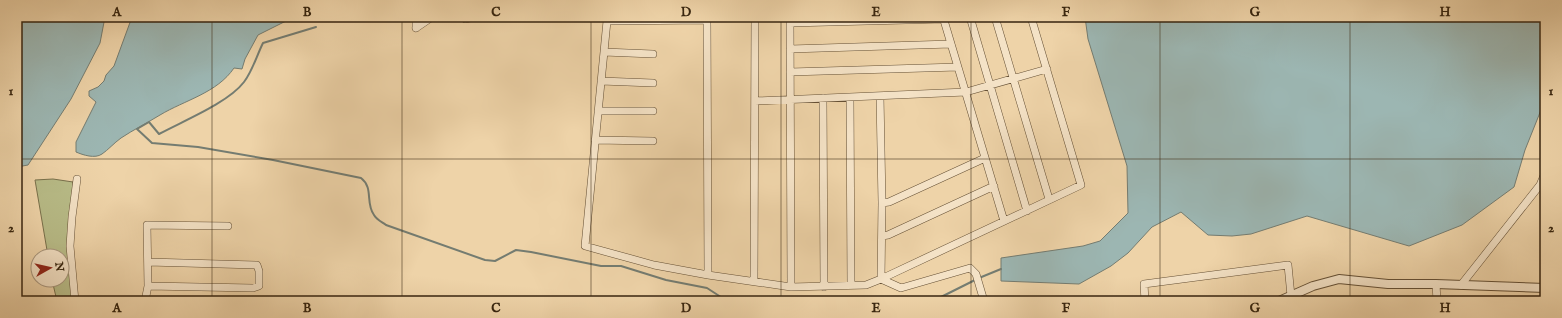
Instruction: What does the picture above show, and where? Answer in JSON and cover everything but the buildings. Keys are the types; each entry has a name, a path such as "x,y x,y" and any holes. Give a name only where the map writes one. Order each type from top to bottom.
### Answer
{"street":[{"path":"416,17 416,28 432,17"},
{"path":"463,17 465,19 475,17"},
{"path":"754,281 755,17"},
{"path":"970,17 1027,211"},
{"path":"995,17 1049,199"},
{"path":"708,275 707,18 607,21 585,246 654,264 708,275 791,287 824,287 866,285 882,279 1081,185 1031,17"},
{"path":"791,287 790,20 944,18 1004,221"},
{"path":"790,49 952,44"},
{"path":"604,52 653,54"},
{"path":"790,72 958,67"},
{"path":"755,101 966,92 1047,70"},
{"path":"601,81 653,83"},
{"path":"880,96 882,279"},
{"path":"850,97 851,285"},
{"path":"823,98 824,287"},
{"path":"598,111 653,111"},
{"path":"595,140 653,141"},
{"path":"882,203 889,202 985,158"},
{"path":"1461,285 1543,185 1545,173"},
{"path":"74,301 70,246 77,179"},
{"path":"882,236 888,235 994,186"},
{"path":"145,301 148,286 147,225 228,226"},
{"path":"148,262 257,265 259,271 259,286 253,288 148,286"},
{"path":"1145,301 1144,284 1288,265 1291,296"},
{"path":"882,279 901,288 970,268 977,279 984,301"},
{"path":"1280,301 1313,286 1339,279 1388,284 1436,284 1545,288"},
{"path":"1436,284 1437,301"}],"green space":[{"path":"53,179 73,182 69,248 47,248 35,180"},
{"path":"70,267 72,301 57,301 54,288 70,288"}],"water":[{"path":"17,17 105,17 100,43 71,99 28,165 17,167"},
{"path":"132,17 287,18 286,21 258,35 245,59 242,69 234,68 227,77 210,90 130,132 99,155 89,156 76,152 76,142 96,102 89,96 89,91 98,87 104,81 106,75 114,66"},
{"path":"1085,17 1545,17 1545,100 1525,150 1514,187 1462,225 1409,246 1307,216 1251,234 1232,236 1208,235 1181,212 1152,227 1128,253 1111,266 1079,284 1001,281 1001,258 1083,246 1100,241 1128,213 1127,166 1088,39"}],"waterway":[{"path":"316,27 263,43 244,82 237,90 216,104 159,134 149,122 137,129 152,143 198,147 273,160 361,178 367,186 371,210 374,215 386,225 485,260 495,261 516,250 601,266 621,266 666,280 707,288 727,301"},
{"path":"979,278 1001,269"},
{"path":"933,301 975,280"}]}
